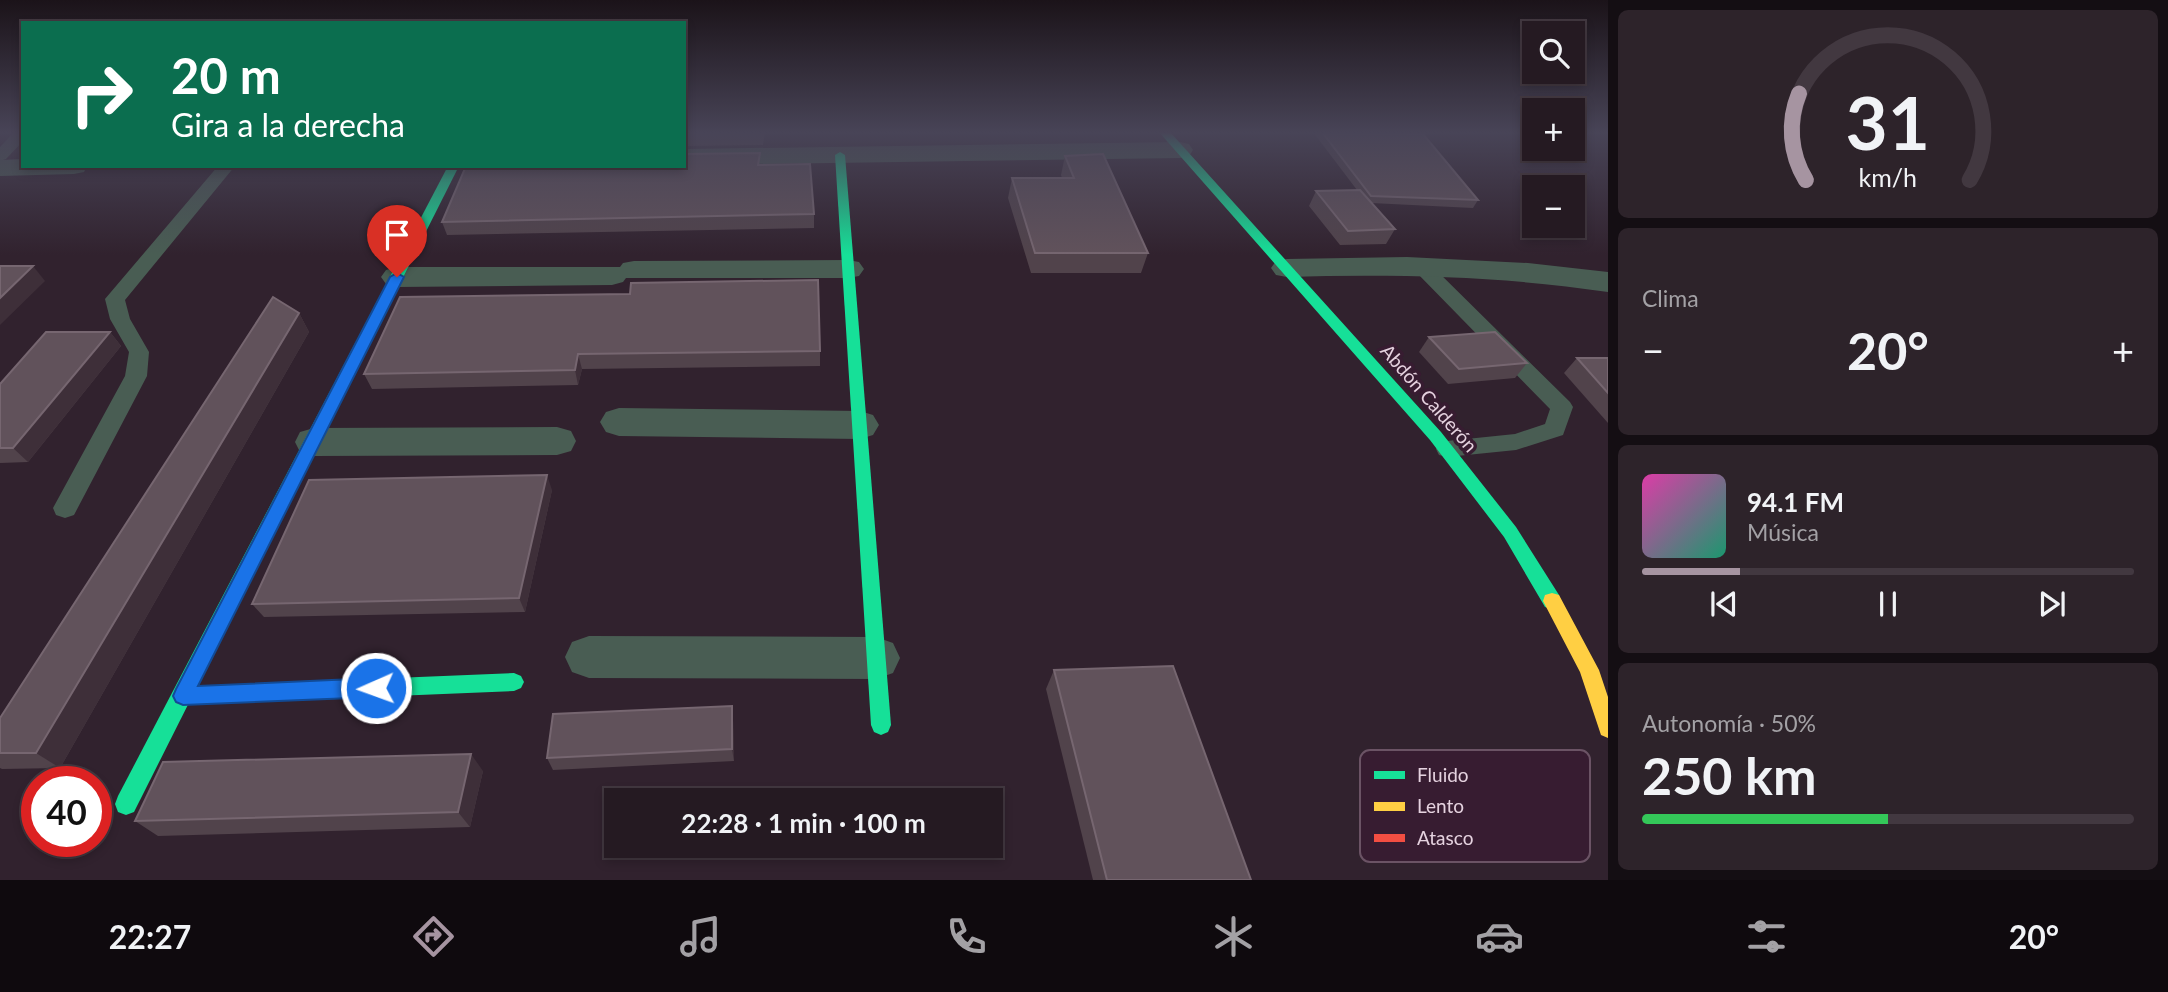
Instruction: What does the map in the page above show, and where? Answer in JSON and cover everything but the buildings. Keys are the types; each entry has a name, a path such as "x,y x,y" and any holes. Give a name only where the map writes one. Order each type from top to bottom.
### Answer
{"street":[{"path":"126,804 450,173"},
{"path":"841,173 881,725"},
{"name":"Abdón Calderón","path":"1201,173 1447,449 1540,578 1589,670 1608,728"},
{"path":"1287,268 1338,266 1523,270 1608,282"},
{"path":"397,277 848,269"},
{"path":"619,422 860,425"},
{"path":"314,442 557,441"},
{"path":"589,657 876,658"},
{"path":"183,696 514,682"}],"lane":[{"path":"65,508 136,376 139,352 120,319 115,299 221,173"},
{"path":"1423,268 1562,407 1555,429 1516,442 1447,449"}],"traffic: fast":[{"path":"126,804 450,173"},
{"path":"841,173 881,725"},
{"path":"1201,173 1436,436 1510,532 1552,601"},
{"path":"346,689 514,682"}],"traffic: slow":[{"path":"1552,601 1589,670 1608,728"}],"traffic: jam":[{"path":"183,696 346,689"}],"route":[{"path":"376,688 183,696 397,277"}]}
